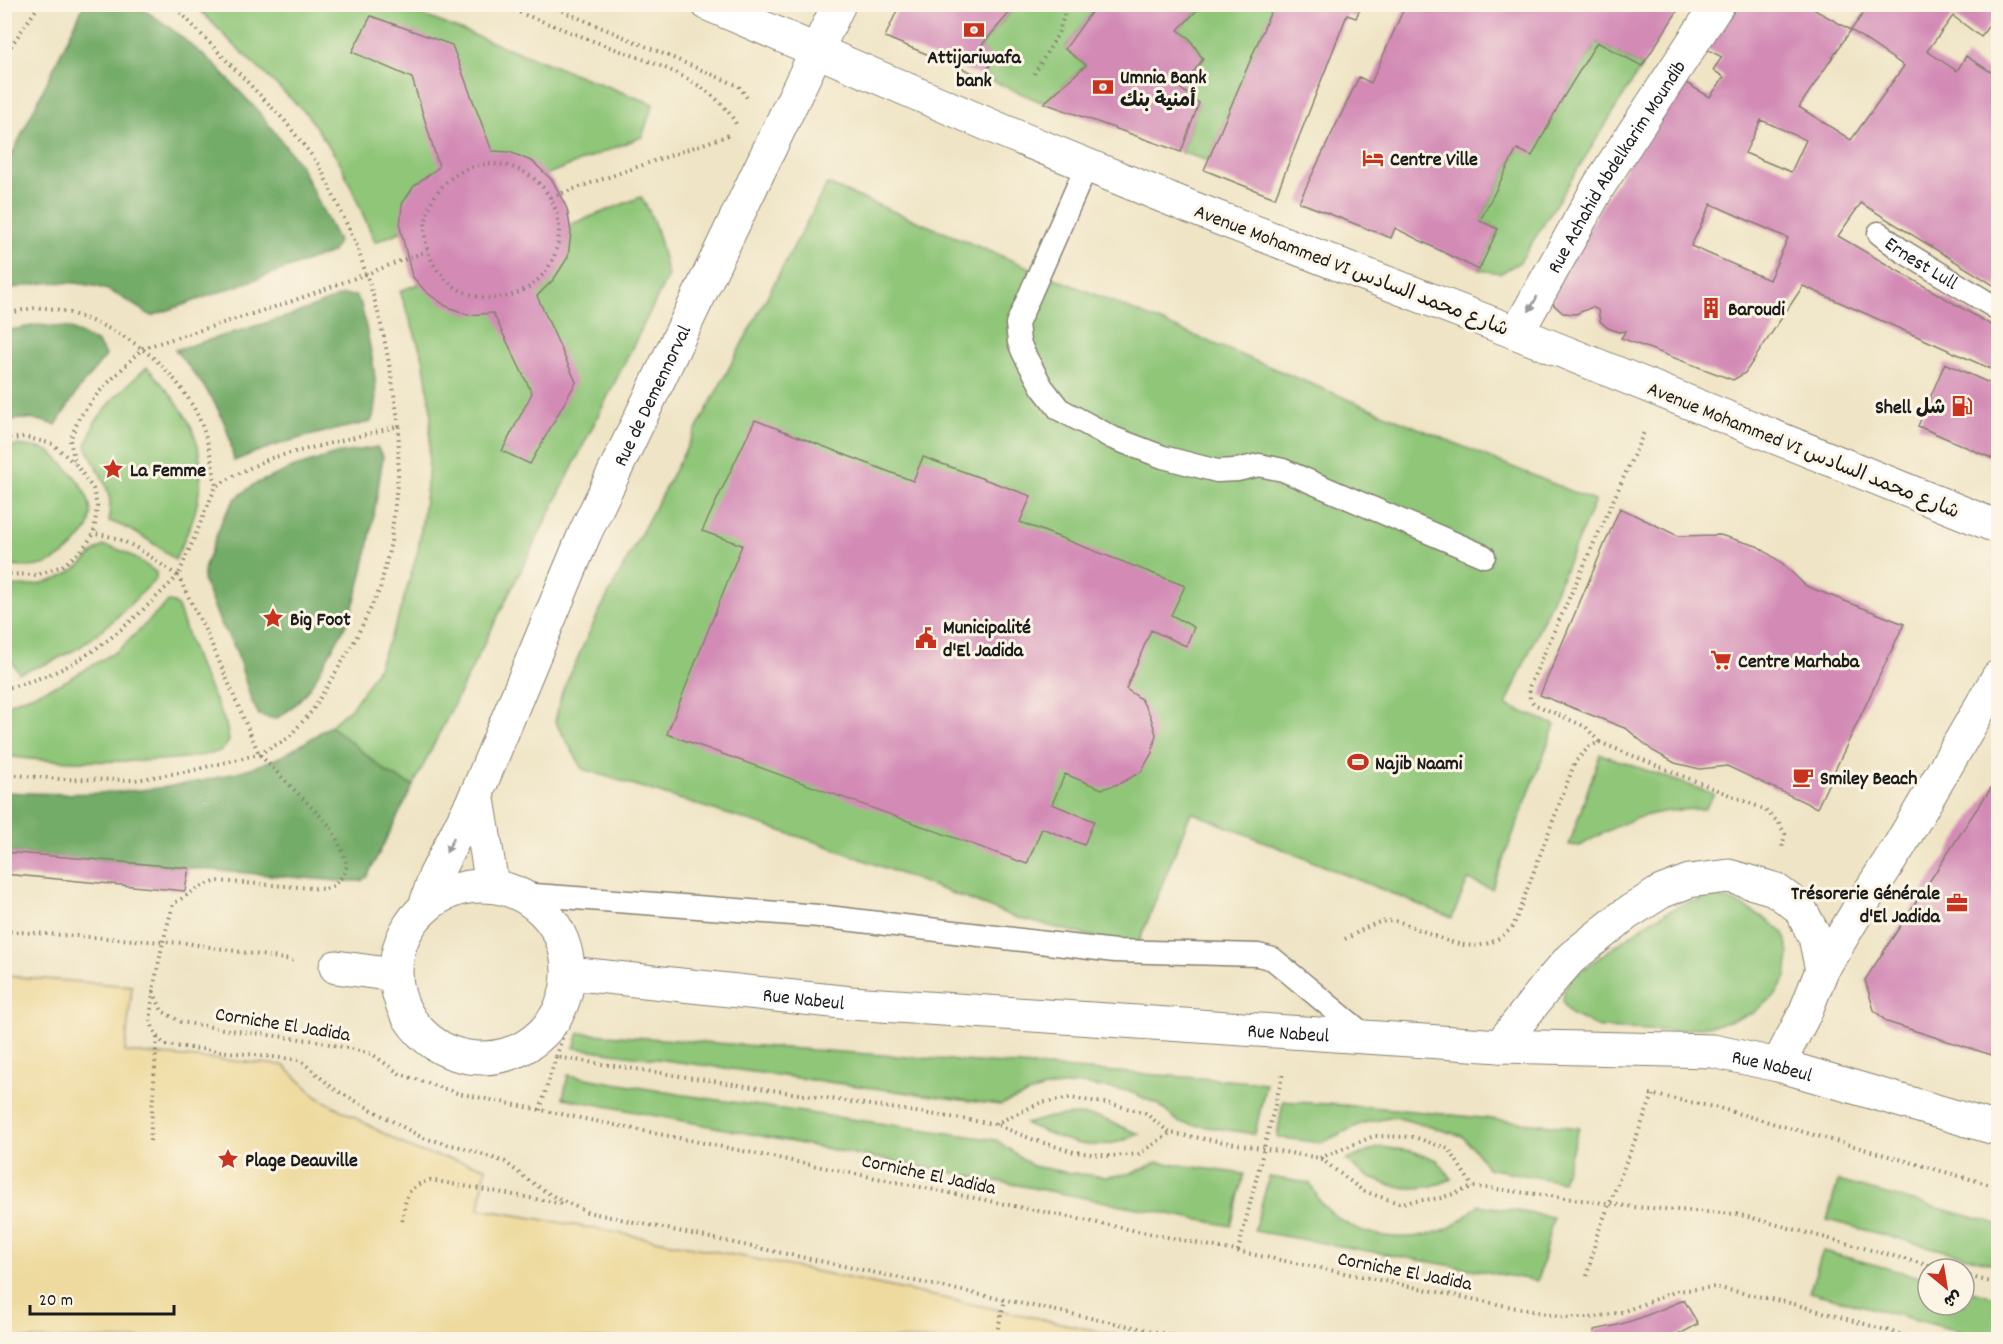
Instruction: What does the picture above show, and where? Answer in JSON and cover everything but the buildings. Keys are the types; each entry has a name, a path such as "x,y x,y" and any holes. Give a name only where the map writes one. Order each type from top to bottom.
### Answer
{"street":[{"name":"Avenue Mohammed VI شارع محمد السادس","path":"708,4 1015,136 1517,333 1998,527"},
{"name":"Rue de Demennorval","path":"425,907 435,876 477,793 585,533 839,4"},
{"name":"Rue Achahid Abdelkarim Moundib","path":"1517,333 1600,184 1718,4"},
{"path":"1778,1065 1805,1013 1822,970 1900,844 1998,677"},
{"path":"477,793 507,890"},
{"path":"1500,1046 1571,958 1626,914 1660,892 1689,881 1729,876 1774,889 1799,908 1815,937 1822,970"},
{"name":"Rue de Demennorval","path":"463,887 507,890 541,908 556,926 566,949 569,973 564,1002 549,1028 526,1047 498,1057 468,1057 439,1048 416,1029 401,1004 394,975 399,945 413,919 435,899 463,887"},
{"path":"336,967 394,975"},
{"name":"Rue Nabeul","path":"569,973 851,1003 1500,1046 1713,1051 1778,1065 1998,1129"}],"lane":[{"path":"1087,165 1017,324 1019,342 1024,354 1042,387 1059,409 1113,438 1163,457 1217,471 1237,470 1259,465 1283,470 1484,556"},
{"name":"Ernest Lull","path":"1879,233 1901,250 1998,309"},
{"path":"507,890 819,916 1114,951 1258,955 1273,959 1368,1038"}],"path":[{"path":"5,53 40,4"},
{"path":"4,774 60,779 135,780 190,771 259,753 287,739 312,711 353,644 380,589 391,542 398,475 399,426 388,356 375,299 357,246 319,165 285,121 172,4"},
{"path":"497,4 671,70 704,89 720,102 739,130 789,108"},
{"path":"546,4 739,86 748,98 756,122"},
{"path":"1034,74 1058,34 1068,4"},
{"path":"551,197 731,134"},
{"path":"498,163 518,168 538,180 551,197 559,219 559,242 552,262 538,280 519,293 496,299 474,296 453,287 437,271 427,251 424,228 428,208 440,188 456,174 476,166 498,163"},
{"path":"75,463 70,440 79,418 99,392 143,348 287,303 427,251"},
{"path":"4,315 20,310 45,308 69,313 117,331 143,348 169,371 192,404 209,442 216,486 178,576 109,640 76,662 4,689"},
{"path":"1663,392 1529,687 1528,694 1534,704 1586,727 1599,742 1764,808 1785,834 1784,845 1762,886"},
{"path":"216,486 271,458 399,426"},
{"path":"4,440 24,437 52,444 75,463 93,489 97,506 94,534 80,552 62,566 37,575 4,574"},
{"path":"94,534 109,535 130,543 178,576 209,638 259,753 330,826 347,866 343,876 333,886 325,889 217,881 200,887 172,904 153,990 150,1023 165,1046 300,1060 334,1089 423,1138 505,1162 524,1177 568,1204 587,1212 1195,1340"},
{"path":"1345,939 1389,920 1462,946 1487,944 1501,938 1513,927 1575,762 1588,747 1599,742"},
{"path":"4,931 186,943 336,967"},
{"name":"Corniche El Jadida","path":"153,990 162,1011 181,1022 328,1043 372,1054 400,1074 457,1093 1566,1318 1590,1318 1622,1312 1677,1291 1715,1287 1794,1304 1921,1340"},
{"path":"540,1110 569,1017 580,1017"},
{"path":"150,1141 157,1036"},
{"path":"556,1057 995,1124 1034,1140 1074,1152 1110,1156 1139,1154 1170,1133"},
{"path":"1238,1252 1284,1071"},
{"path":"1643,1093 1719,1108 1998,1187"},
{"path":"1587,1276 1597,1235 1653,1095"},
{"path":"995,1124 1040,1103 1071,1098 1112,1104 1145,1113 1170,1133 1320,1158 1364,1191 1399,1203 1441,1198 1473,1187 1610,1204 1737,1214 1916,1262"},
{"path":"1320,1158 1374,1136 1414,1137 1449,1149 1473,1187"},
{"path":"402,1221 408,1192 417,1184 430,1180 568,1204"},
{"path":"1976,1278 1998,1284"},
{"path":"995,1340 1005,1300"}],"green space":[{"path":"84,5 137,5 168,26 213,63 259,112 300,165 338,241 333,252 152,316 114,293 90,285 65,282 5,290 5,169"},
{"path":"195,5 396,5 653,104 642,137 375,242 341,164 307,114"},
{"path":"1017,5 1097,5 1065,48 1086,65 1044,103 983,77 993,60 980,47"},
{"path":"1203,5 1274,5 1208,161 1181,152 1199,103 1181,89 1203,59 1189,38 1178,30"},
{"path":"1597,42 1642,66 1520,262 1501,273 1479,270 1498,229 1480,221 1517,149 1561,101"},
{"path":"827,184 1595,501 1506,705 1555,725 1492,889 1468,880 1452,918 1191,812 1139,942 1111,941 1017,918 819,843 583,769 555,722 562,692 597,616"},
{"path":"641,197 655,225 668,276 413,786 388,773 330,726 353,706 376,671 398,618 418,551 428,478 431,411 423,358 400,291"},
{"path":"343,295 356,296 361,304 375,381 375,410 371,422 319,433 234,461 224,421 212,399 175,350 292,315"},
{"path":"38,325 69,328 98,343 106,356 79,389 56,425 31,419 5,422 5,331"},
{"path":"147,367 183,411 197,442 200,459 201,478 196,507 175,560 144,538 109,521 110,502 107,489 86,446 95,422 116,396"},
{"path":"20,445 45,450 55,456 80,484 91,510 88,529 71,548 46,564 27,567 5,565 5,447"},
{"path":"377,447 383,457 366,559 349,618 317,676 299,701 275,719 259,715 251,700 236,650 220,622 203,580 205,566 223,518 235,499 253,485 292,468 336,454"},
{"path":"104,546 118,549 138,559 156,572 156,579 114,620 80,647 49,663 19,673 5,651 4,586 35,585 55,579 85,562 97,549"},
{"path":"168,602 178,607 196,660 226,724 229,741 224,748 209,754 153,760 48,760 5,755 5,704 62,683 119,650"},
{"path":"330,726 388,773 413,786 367,877 361,881 338,881 5,852 4,792 107,793 176,786 243,770 275,759"},
{"path":"1600,754 1714,794 1705,809 1669,811 1640,817 1611,829 1580,846 1569,845"},
{"path":"1709,897 1733,901 1764,918 1784,933 1789,954 1786,977 1776,995 1753,1013 1720,1024 1675,1031 1600,1028 1570,1014 1563,1003 1564,991 1571,978 1652,920 1683,904"},
{"path":"579,1033 1266,1083 1255,1134 1180,1123 1157,1104 1128,1091 1081,1084 1044,1088 1000,1105 574,1048"},
{"path":"568,1075 684,1095 996,1140 1033,1166 1065,1172 1106,1177 1133,1173 1158,1162 1244,1174 1231,1226 563,1098"},
{"path":"1283,1101 1384,1108 1579,1128 1562,1182 1487,1168 1462,1136 1395,1117 1363,1123 1321,1143 1277,1137"},
{"path":"1077,1115 1099,1117 1139,1134 1108,1144 1082,1144 1026,1124 1050,1117"},
{"path":"1381,1147 1412,1151 1437,1160 1452,1179 1432,1186 1413,1188 1394,1186 1369,1177 1346,1160"},
{"path":"1269,1177 1310,1183 1322,1204 1336,1217 1365,1232 1381,1236 1414,1237 1446,1229 1479,1205 1553,1217 1538,1281 1254,1231"},
{"path":"1838,1181 1998,1224 1998,1265 1976,1259 1976,1257 1968,1257 1827,1220"},
{"path":"1823,1251 1916,1276 1916,1317 1976,1317 1976,1292 1998,1298 1998,1339 1989,1339 1809,1292"}],"sand":[{"name":"Plage Deauville","path":"5,976 132,986 125,1052 283,1065 317,1097 416,1151 486,1167 479,1209 726,1253 1136,1339 5,1339"}],"place":[{"name":"Attijariwafa bank","path":"974,30"},
{"name":"Umnia Bank أمنية بنك","path":"1103,87"},
{"name":"Centre Ville","path":"1373,158"},
{"name":"Baroudi","path":"1711,308"},
{"name":"Shell شل","path":"1962,406"},
{"name":"La Femme","path":"113,469"},
{"name":"Big Foot","path":"273,618"},
{"name":"Municipalité d'El Jadida","path":"926,638"},
{"name":"Centre Marhaba","path":"1721,660"},
{"name":"Najib Naami","path":"1358,762"},
{"name":"Smiley Beach","path":"1803,777"},
{"name":"Trésorerie Générale d'El Jadida","path":"1957,903"},
{"name":"Plage Deauville","path":"228,1159"}]}
